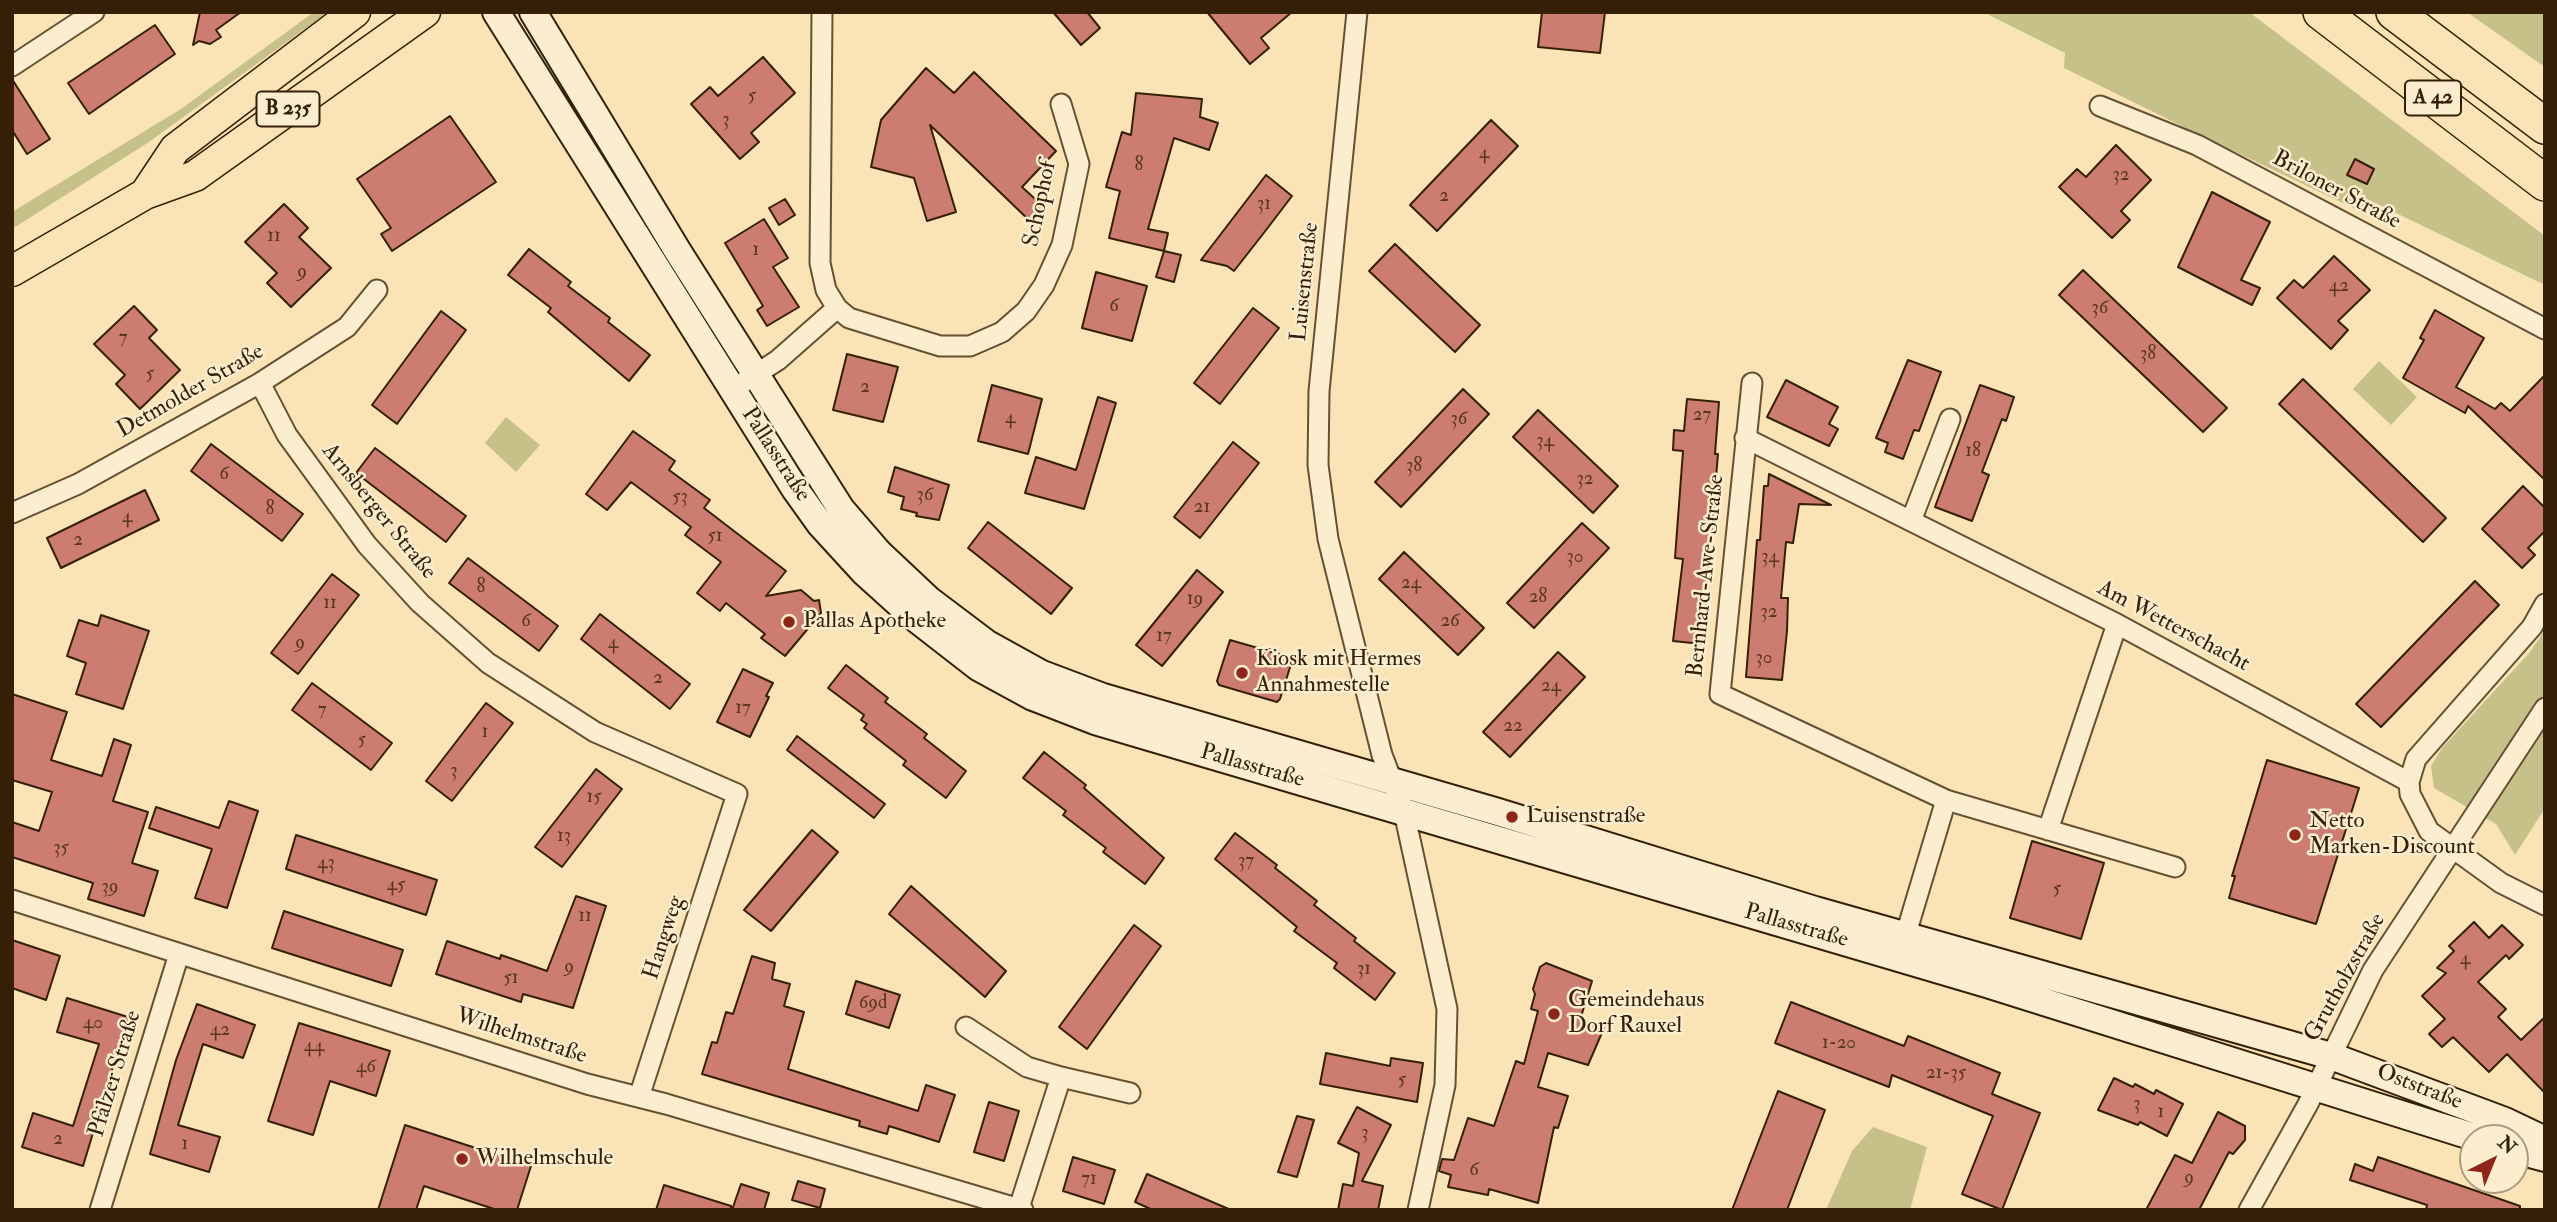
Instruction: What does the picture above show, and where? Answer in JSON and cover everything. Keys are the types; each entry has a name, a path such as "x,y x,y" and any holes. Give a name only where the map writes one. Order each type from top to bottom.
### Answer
{"highway":[{"name":"A 42","path":"2321,12 2545,183"},
{"name":"A 42","path":"2394,12 2545,126"}],"main road":[{"name":"B 235","path":"145,194 175,149 355,12"},
{"name":"B 235","path":"12,271 145,194 195,176 425,12"},
{"name":"Pallasstraße","path":"496,12 795,489 820,524 864,572 915,618 978,667 1033,697 1095,721 1404,812 1902,946 2331,1056"},
{"name":"Pallasstraße","path":"533,12 756,375 851,521 929,600 986,643 1042,674 1103,697 1392,783 1498,811 2316,1087"},
{"name":"Oststraße","path":"2331,1056 2505,1121 2545,1140"},
{"name":"Oststraße","path":"2316,1087 2459,1132"}],"street":[{"path":"12,66 94,12"},
{"path":"733,389 778,360 837,308 825,290 820,263 822,12"},
{"name":"Luisenstraße","path":"1357,12 1319,391 1318,465 1328,539 1392,783 1404,812 1447,1009 1445,1085 1418,1210"},
{"name":"Schophof","path":"837,308 849,318 940,346 970,346 1002,332 1026,311 1044,285 1062,245 1079,164 1061,104"},
{"name":"Briloner Straße","path":"2100,106 2197,145 2545,329"},
{"name":"Detmolder Straße","path":"12,513 78,484 260,383 346,327 377,290"},
{"name":"Arnsberger Straße","path":"260,383 287,435 367,545 420,603 488,663 595,732 737,794"},
{"name":"Bernhard-Awe-Straße","path":"1752,383 1720,694 1946,800 2175,867"},
{"path":"1911,521 1950,419"},
{"name":"Am Wetterschacht","path":"1745,438 2117,624 2409,782"},
{"path":"2545,604 2532,627 2416,760 2409,782 2410,794 2429,831 2501,883 2545,905"},
{"path":"2048,830 2117,624"},
{"name":"Grutholzstraße","path":"2249,1210 2316,1087 2373,970 2545,708"},
{"name":"Hangweg","path":"639,1097 737,794"},
{"path":"1902,946 1946,800"},
{"name":"Wilhelmstraße","path":"12,900 587,1084 1021,1209 1060,1077"},
{"name":"Pfälzer Straße","path":"100,1210 179,954"},
{"path":"966,1027 1027,1067 1130,1093"}],"shaded area":[{"path":"314,12 328,12 149,142 12,229 12,212 181,109"},
{"path":"1983,12 2249,12 2545,236 2545,285 2367,199 2362,212 2202,136 2064,68 2065,53"},
{"path":"2467,12 2545,13 2545,67 2471,15"},
{"path":"2379,361 2417,397 2391,425 2353,389"},
{"path":"506,417 540,445 516,472 485,443"},
{"path":"2545,630 2545,808 2515,855 2496,824 2434,788 2431,766 2442,748 2530,652"},
{"path":"1873,1127 1927,1147 1910,1210 1826,1210 1852,1151"}],"building":[{"path":"200,12 241,12 216,30 221,37 210,44 199,41 193,45"},
{"path":"1053,12 1087,12 1100,28 1081,45"},
{"path":"1207,12 1292,12 1261,38 1269,48 1250,64"},
{"path":"1542,12 1605,12 1600,53 1538,47"},
{"path":"155,25 175,54 89,114 68,83"},
{"path":"763,57 795,93 751,133 759,142 740,159 691,104 710,87 718,96"},
{"path":"926,68 954,93 974,72 1056,151 1022,187 1046,209 1032,223 930,125 956,212 927,221 914,178 871,167 881,120"},
{"path":"12,79 50,139 27,154 12,130"},
{"path":"1136,93 1202,99 1200,117 1218,123 1209,150 1174,138 1148,229 1168,233 1164,251 1109,238 1120,191 1106,187 1122,132 1131,135"},
{"path":"450,116 496,182 392,251 381,234 391,228 357,179"},
{"path":"1491,120 1518,146 1437,231 1410,205"},
{"path":"2116,145 2151,180 2121,211 2130,220 2112,238 2059,187 2077,169 2086,177"},
{"path":"2355,159 2374,169 2367,184 2347,175"},
{"path":"1266,175 1292,196 1263,234 1234,271 1227,266 1201,260"},
{"path":"2212,192 2270,222 2241,280 2260,288 2252,305 2178,267"},
{"path":"785,199 795,215 779,225 769,208"},
{"path":"284,204 308,228 299,237 331,268 291,307 267,283 277,273 245,242"},
{"path":"764,219 788,258 773,267 799,307 767,326 757,310 763,306 725,243"},
{"path":"1395,244 1480,325 1455,352 1369,271"},
{"path":"529,249 571,282 568,286 610,318 608,322 650,355 629,381 548,312 551,308 508,275"},
{"path":"1164,251 1181,255 1174,282 1156,277"},
{"path":"2334,256 2370,290 2338,321 2348,330 2331,349 2277,298 2294,280 2303,288"},
{"path":"2083,270 2227,408 2203,432 2059,295"},
{"path":"1096,272 1147,286 1132,341 1082,328"},
{"path":"134,306 157,330 149,338 180,370 140,409 116,384 125,375 94,344"},
{"path":"1253,308 1279,328 1220,404 1194,383"},
{"path":"2435,310 2484,338 2456,387 2495,409 2501,403 2510,411 2545,375 2545,480 2468,406 2465,413 2403,378 2424,340 2420,338"},
{"path":"441,311 466,330 397,424 372,405"},
{"path":"847,354 898,367 883,422 833,410"},
{"path":"1908,360 1941,372 1919,431 1914,430 1903,459 1885,452 1888,443 1876,438"},
{"path":"2303,379 2446,518 2423,542 2279,404"},
{"path":"1786,380 1838,407 1829,424 1838,429 1829,446 1767,417"},
{"path":"992,385 1042,399 1028,454 978,441"},
{"path":"1980,385 2014,397 2006,421 2002,419 1982,472 1989,475 1972,521 1935,507"},
{"path":"1463,389 1489,414 1401,507 1375,482"},
{"path":"1098,397 1116,403 1084,509 1025,493 1036,457 1076,470"},
{"path":"1687,399 1719,402 1715,454 1718,454 1702,644 1673,641 1683,559 1675,558 1683,451 1673,450 1674,430 1684,431"},
{"path":"1538,410 1618,486 1593,513 1513,437"},
{"path":"633,431 675,461 669,470 710,500 704,508 786,571 766,596 801,590 814,601 819,600 821,613 785,656 761,638 765,634 726,603 720,611 697,593 721,562 685,535 691,527 631,482 607,510 586,494"},
{"path":"1233,442 1259,463 1200,538 1174,517"},
{"path":"211,444 303,514 282,541 191,471"},
{"path":"375,448 466,516 446,542 356,473"},
{"path":"895,467 949,485 939,520 916,516 917,513 901,509 904,497 888,492"},
{"path":"1769,474 1831,505 1799,504 1793,543 1786,542 1781,598 1788,598 1782,680 1746,677 1757,540 1760,540 1764,486 1768,486"},
{"path":"2523,486 2545,508 2545,531 2528,548 2535,555 2522,568 2482,529"},
{"path":"145,490 159,520 61,568 47,538"},
{"path":"988,522 1072,588 1051,614 968,548"},
{"path":"1582,523 1609,548 1534,628 1507,603"},
{"path":"1404,552 1484,628 1458,655 1379,579"},
{"path":"468,558 558,626 539,651 449,583"},
{"path":"1197,570 1223,592 1162,666 1136,645"},
{"path":"332,574 359,595 298,674 271,653"},
{"path":"2475,581 2499,605 2381,727 2356,704"},
{"path":"600,614 690,684 670,709 581,639"},
{"path":"101,615 149,631 123,709 76,694 86,663 67,656 79,620 98,626"},
{"path":"1230,640 1293,658 1277,702 1219,685 1217,681"},
{"path":"1558,652 1585,677 1510,757 1483,732"},
{"path":"846,665 888,698 885,702 927,734 924,738 966,771 946,798 903,765 906,761 864,728 867,724 861,720 864,715 828,688"},
{"path":"743,669 773,683 750,737 717,722"},
{"path":"312,683 392,743 371,770 292,710"},
{"path":"12,694 67,712 51,760 102,776 114,739 131,745 113,801 148,812 132,863 158,871 144,916 88,899 93,883 12,857 12,822 39,831 52,792 12,780"},
{"path":"486,703 513,723 452,801 426,781"},
{"path":"797,736 885,804 874,818 787,750"},
{"path":"1044,752 1086,785 1084,788 1164,858 1145,884 1103,852 1106,848 1063,815 1066,811 1023,778"},
{"name":"Netto Marken-Discount","path":"2267,760 2359,788 2316,924 2229,898 2235,876 2232,876"},
{"path":"596,769 622,789 562,867 535,847"},
{"path":"229,801 258,811 227,908 195,898 212,849 149,828 156,807 219,828"},
{"path":"812,830 838,852 771,931 744,910"},
{"path":"1235,833 1277,865 1275,868 1317,901 1314,905 1395,973 1375,1000 1334,968 1337,963 1294,931 1297,927 1215,859"},
{"path":"296,835 437,880 426,915 286,869"},
{"path":"2032,841 2104,863 2081,939 2010,918"},
{"path":"911,886 1006,971 985,997 889,914"},
{"path":"576,896 606,906 573,1008 523,994 521,1002 436,974 447,941 500,959 501,955 547,971"},
{"path":"284,911 403,950 391,986 272,948"},
{"path":"2474,922 2489,938 2502,925 2523,945 2509,959 2506,955 2478,982 2506,1009 2498,1017 2521,1040 2545,1017 2545,1093 2507,1054 2489,1072 2453,1037 2442,1047 2429,1034 2445,1019 2422,996 2446,973 2437,968 2454,951 2449,946"},
{"path":"1134,925 1161,946 1087,1049 1059,1027"},
{"path":"12,940 60,956 46,1000 12,988"},
{"path":"752,956 775,963 772,979 790,984 784,1006 804,1012 788,1069 918,1111 926,1085 955,1095 939,1142 889,1126 887,1134 859,1126 860,1121 702,1074 712,1042 717,1043 726,1012 733,1014"},
{"path":"1546,963 1592,981 1580,1020 1604,1028 1588,1065 1548,1053 1538,1087 1568,1096 1558,1128 1554,1127 1538,1203 1489,1189 1488,1195 1448,1187 1451,1175 1439,1171 1442,1159 1454,1160 1468,1118 1494,1126 1516,1061 1524,1064 1538,1011 1531,1009 1535,994 1533,989 1540,967"},
{"path":"856,981 900,995 889,1028 846,1014"},
{"path":"67,998 128,1017 83,1166 22,1147 33,1113 73,1126 99,1044 57,1032"},
{"path":"1791,1002 1904,1046 1908,1036 2000,1073 1992,1094 2040,1113 2002,1210 1962,1194 1993,1116 1892,1075 1889,1087 1775,1043"},
{"path":"197,1004 255,1025 243,1058 203,1044 178,1125 220,1137 209,1172 150,1154 176,1060"},
{"path":"299,1023 390,1051 376,1096 330,1081 313,1135 268,1121"},
{"path":"1326,1053 1390,1066 1391,1058 1423,1063 1417,1102 1320,1084"},
{"path":"2114,1078 2133,1087 2135,1084 2154,1094 2156,1090 2183,1104 2167,1136 2140,1122 2138,1125 2098,1110"},
{"path":"1778,1091 1825,1110 1787,1210 1732,1210"},
{"path":"989,1102 1019,1111 1004,1161 974,1152"},
{"path":"1357,1107 1391,1125 1362,1181 1383,1186 1378,1210 1338,1210 1343,1184 1353,1186 1359,1153 1338,1143"},
{"path":"2218,1112 2245,1126 2245,1140 2233,1154 2229,1152 2199,1210 2146,1210 2175,1155 2192,1163"},
{"path":"1297,1116 1314,1120 1297,1177 1278,1172"},
{"path":"405,1125 531,1166 517,1210 497,1210 424,1186 416,1210 378,1210"},
{"path":"1073,1157 1115,1170 1104,1204 1063,1191"},
{"path":"2378,1157 2459,1185 2459,1194 2485,1194 2520,1206 2520,1210 2426,1210 2427,1205 2350,1180 2355,1164 2373,1171"},
{"path":"1147,1174 1231,1210 1153,1210 1135,1202"},
{"path":"798,1181 825,1189 820,1208 792,1200"},
{"path":"741,1184 769,1193 764,1210 732,1210"},
{"path":"664,1185 731,1206 731,1210 656,1210"}],"place":[{"name":"Pallas Apotheke","path":"789,622"},
{"name":"Kiosk mit Hermes Annahmestelle","path":"1242,673"},
{"name":"Luisenstraße","path":"1512,817"},
{"name":"Netto Marken-Discount","path":"2295,835"},
{"name":"Gemeindehaus Dorf Rauxel","path":"1554,1014"},
{"name":"Wilhelmschule","path":"462,1159"}]}
